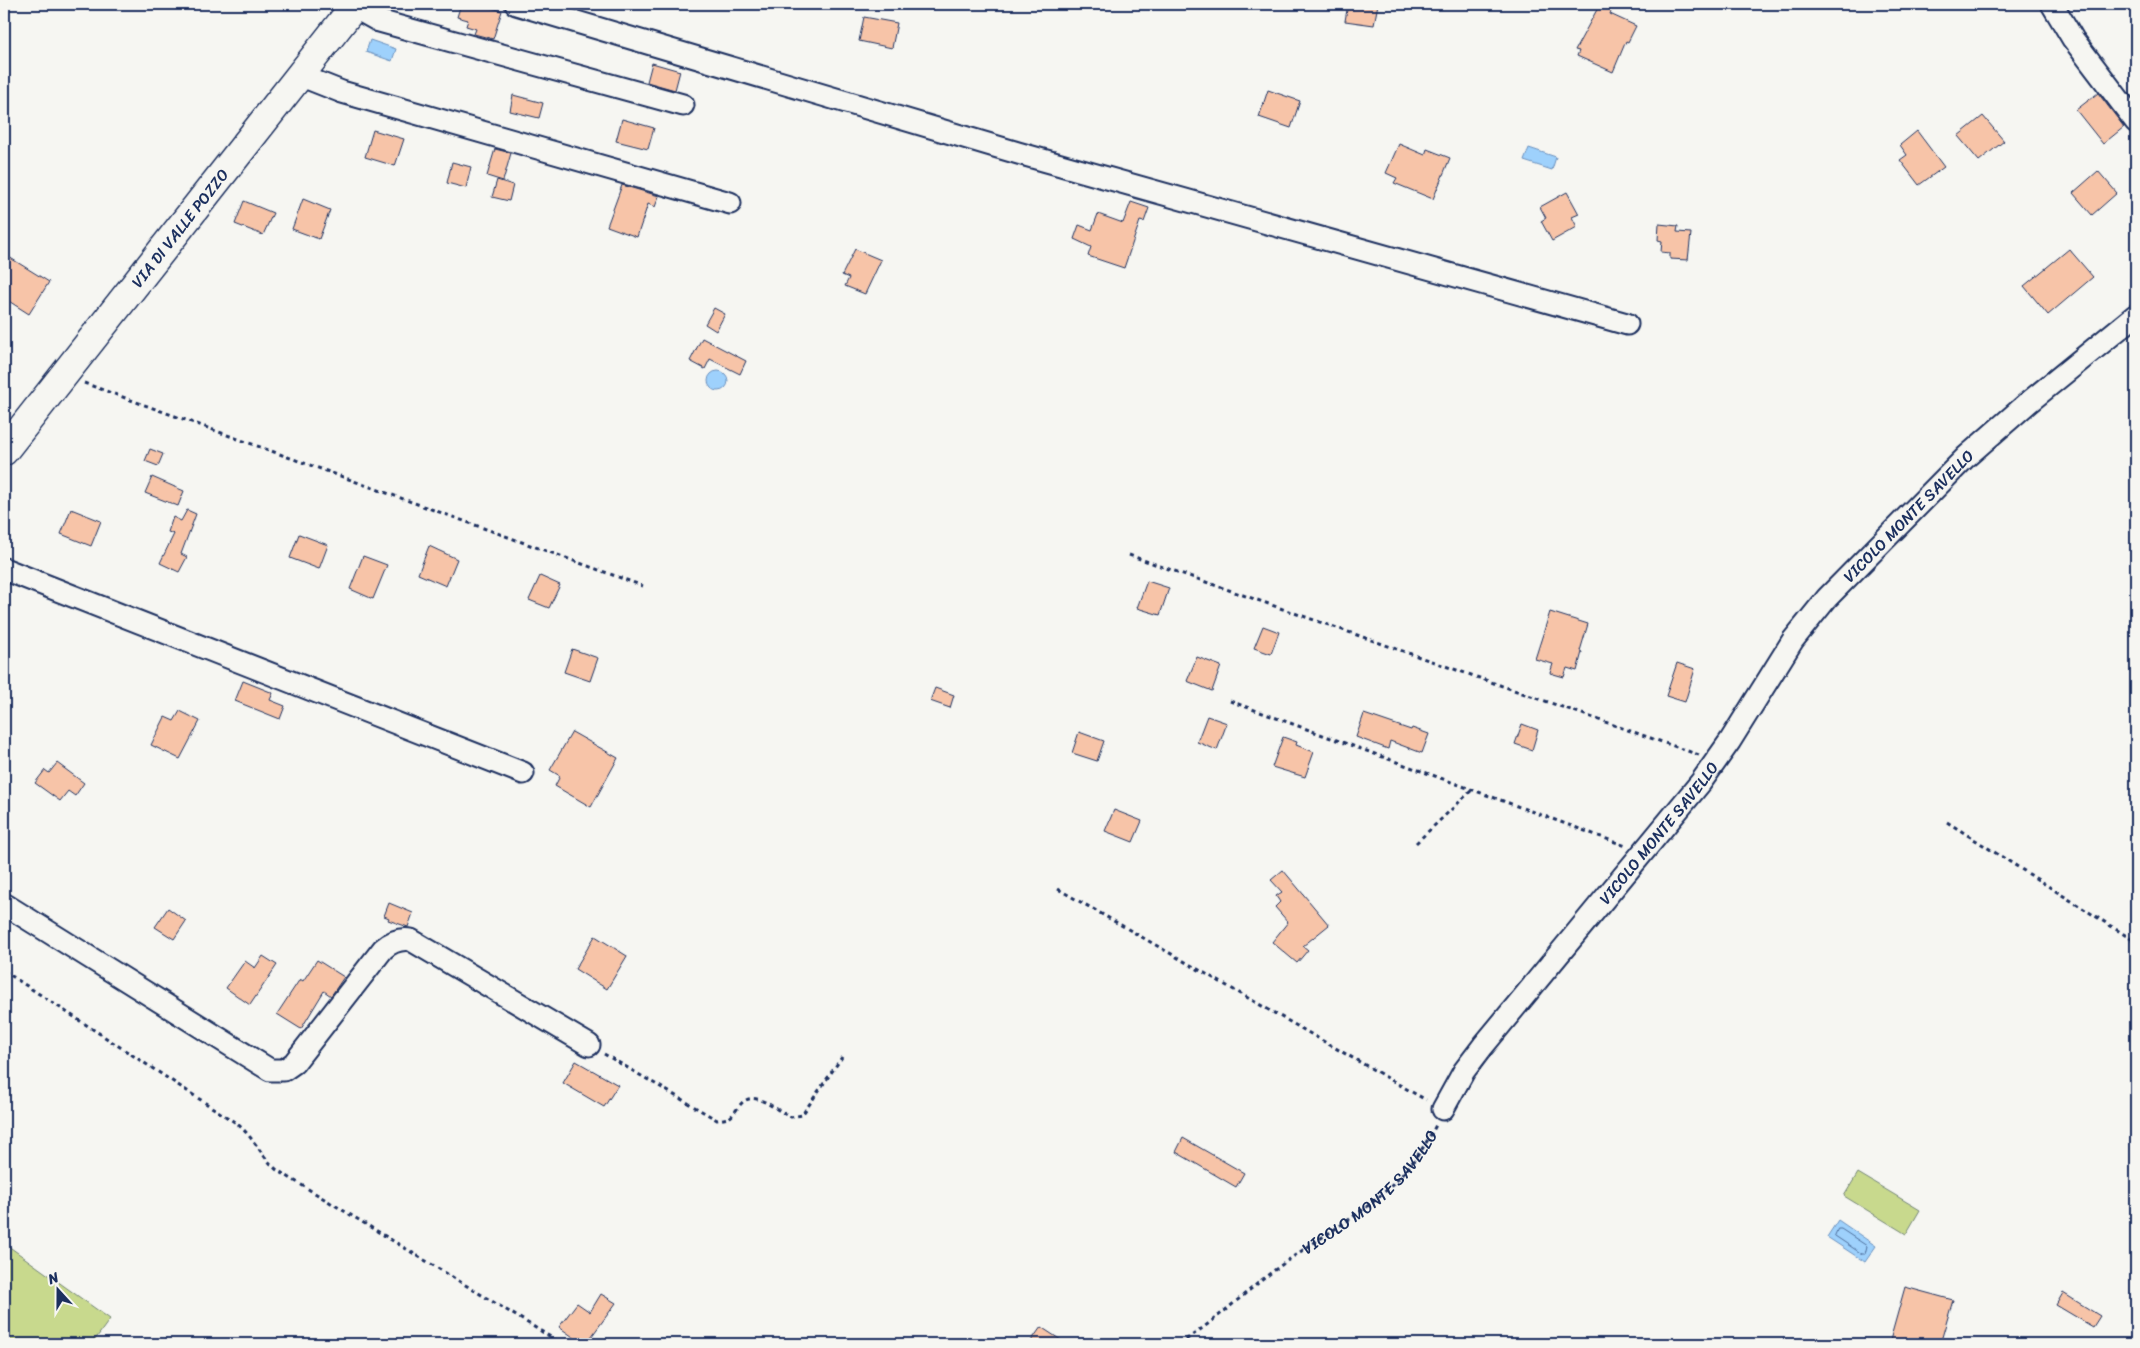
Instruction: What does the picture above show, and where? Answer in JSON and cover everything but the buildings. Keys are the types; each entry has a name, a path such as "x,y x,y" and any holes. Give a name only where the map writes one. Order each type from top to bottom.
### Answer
{"street":[{"path":"516,4 1018,153 1627,324"},
{"path":"2052,4 2073,40 2136,122"},
{"path":"355,5 379,21 683,105"},
{"name":"VIA DI VALLE POZZO","path":"4,451 355,5"},
{"path":"299,75 342,92 730,203"},
{"name":"VICOLO MONTE SAVELLO","path":"1443,1110 1464,1071 1483,1046 1694,792 1716,761 1796,635 1842,582 1966,457 2029,402 2136,315"},
{"path":"4,569 523,773"},
{"path":"4,904 270,1070 284,1070 294,1062 383,949 393,942 403,939 411,940 589,1045"}],"path":[{"path":"63,376 643,586"},
{"path":"1129,555 1716,761"},
{"path":"1230,701 1643,852"},
{"path":"1416,843 1473,790"},
{"path":"1947,822 2136,942"},
{"path":"1058,889 1443,1110"},
{"path":"4,971 236,1123 248,1134 269,1163 277,1170 562,1344"},
{"path":"589,1045 717,1120 730,1118 742,1103 751,1099 761,1101 791,1117 802,1115 842,1057"},
{"name":"VICOLO MONTE SAVELLO","path":"1180,1344 1213,1323 1294,1256 1345,1224 1387,1191 1417,1156 1443,1110"}],"green space":[{"path":"1858,1173 1920,1210 1906,1234 1844,1196"},
{"path":"4,1243 110,1319 92,1344 4,1344"}],"water":[{"path":"370,40 396,49 392,61 366,52"},
{"path":"1529,148 1556,157 1552,170 1524,161"},
{"path":"718,371 725,374 728,381 725,388 718,391 711,388 708,381 711,374"},
{"path":"1838,1220 1876,1246 1865,1262 1827,1237"}]}
